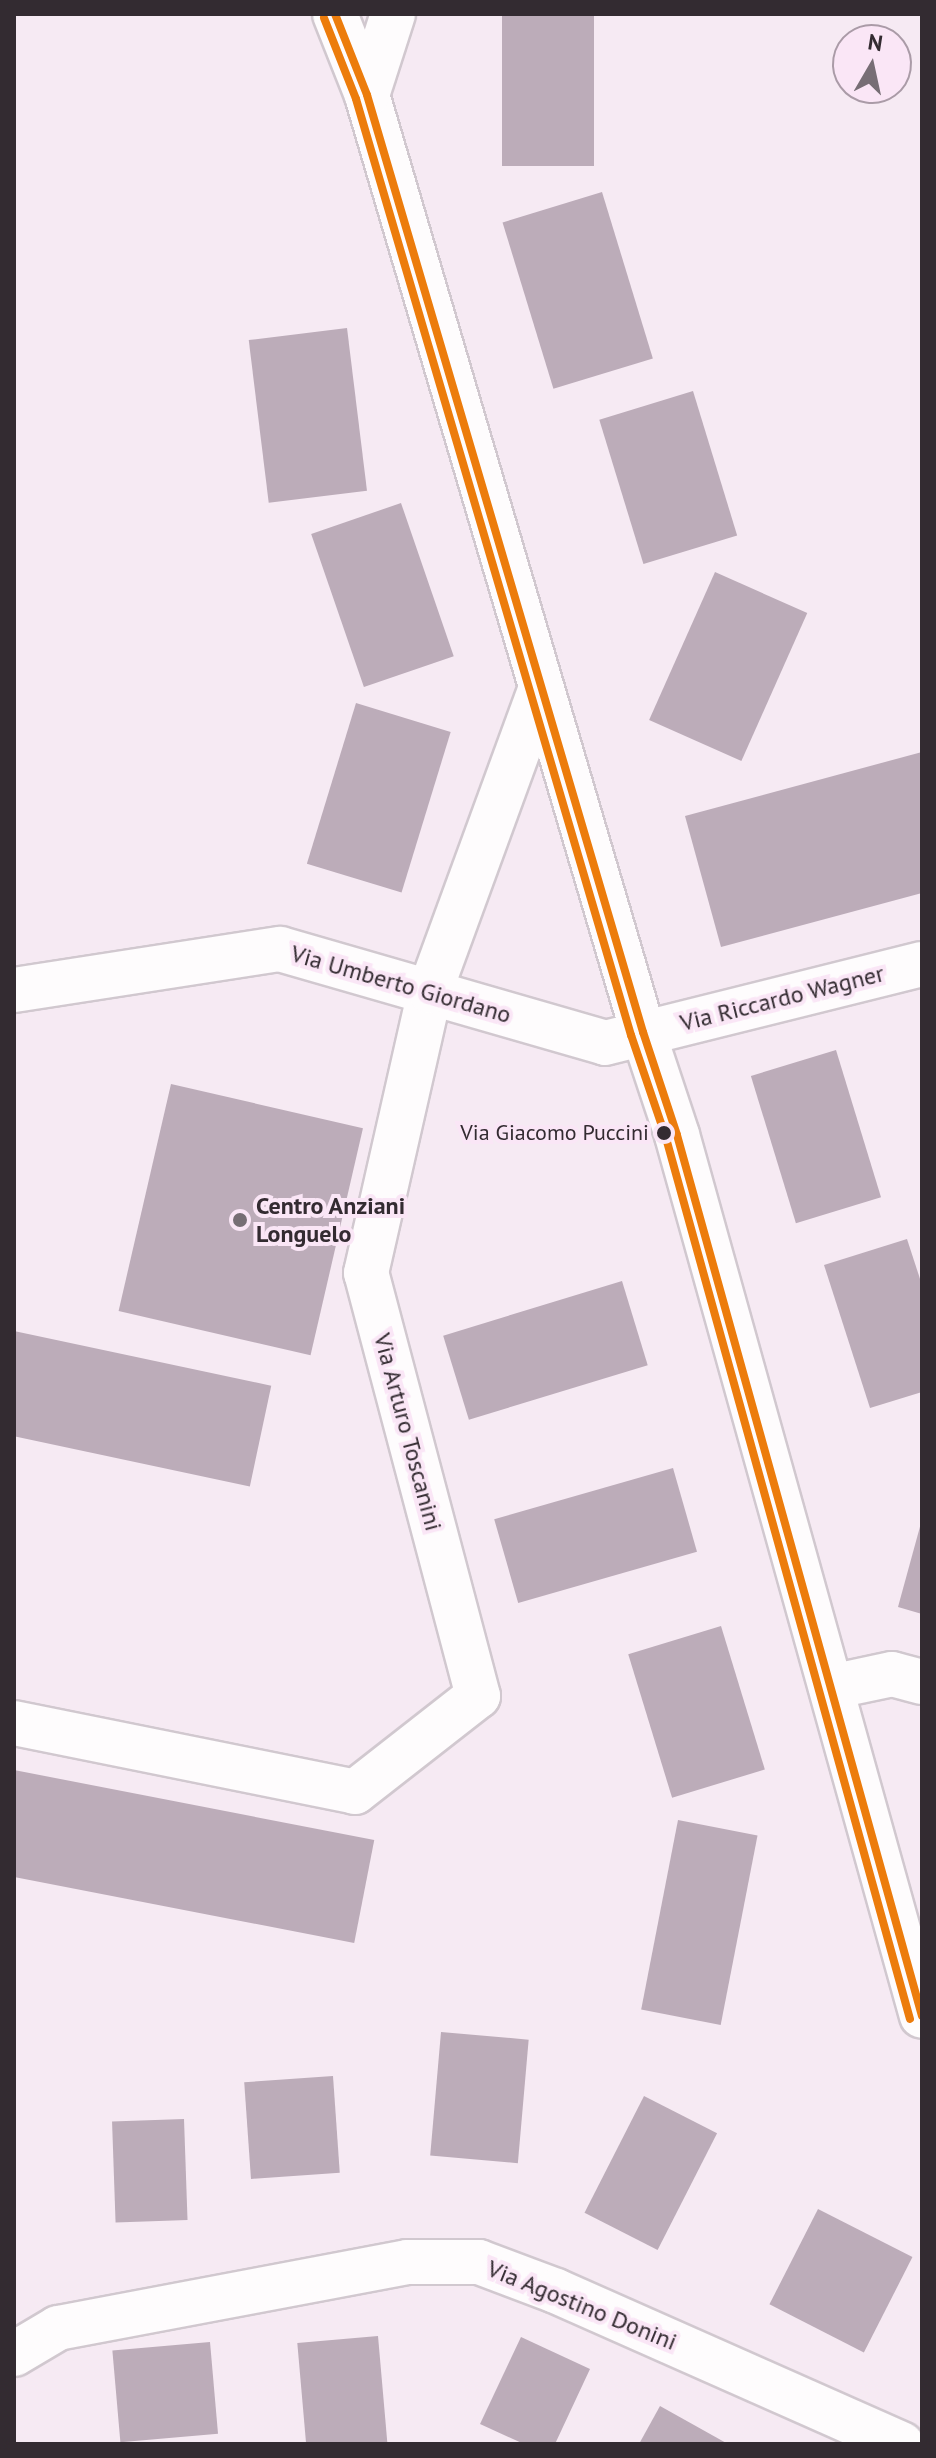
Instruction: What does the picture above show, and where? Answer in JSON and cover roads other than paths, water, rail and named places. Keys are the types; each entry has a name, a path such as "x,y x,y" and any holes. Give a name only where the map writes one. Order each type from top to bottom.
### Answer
{"street":[{"path":"335,14 367,95 643,1032 677,1135 922,2016"},
{"path":"367,95 393,14"},
{"name":"Via Arturo Toscanini","path":"14,1723 355,1792 478,1696 366,1273 430,991 541,688"},
{"name":"Via Umberto Giordano","path":"14,990 280,949 605,1043 643,1032"},
{"name":"Via Riccardo Wagner","path":"643,1032 922,964"},
{"path":"831,1687 892,1674 922,1682"},
{"name":"Via Agostino Donini","path":"14,2354 58,2328 407,2262 479,2262 556,2291 902,2444"}],"place":[{"name":"Via Giacomo Puccini","path":"664,1133"},
{"name":"Centro Anziani Longuelo","path":"240,1220"}]}
